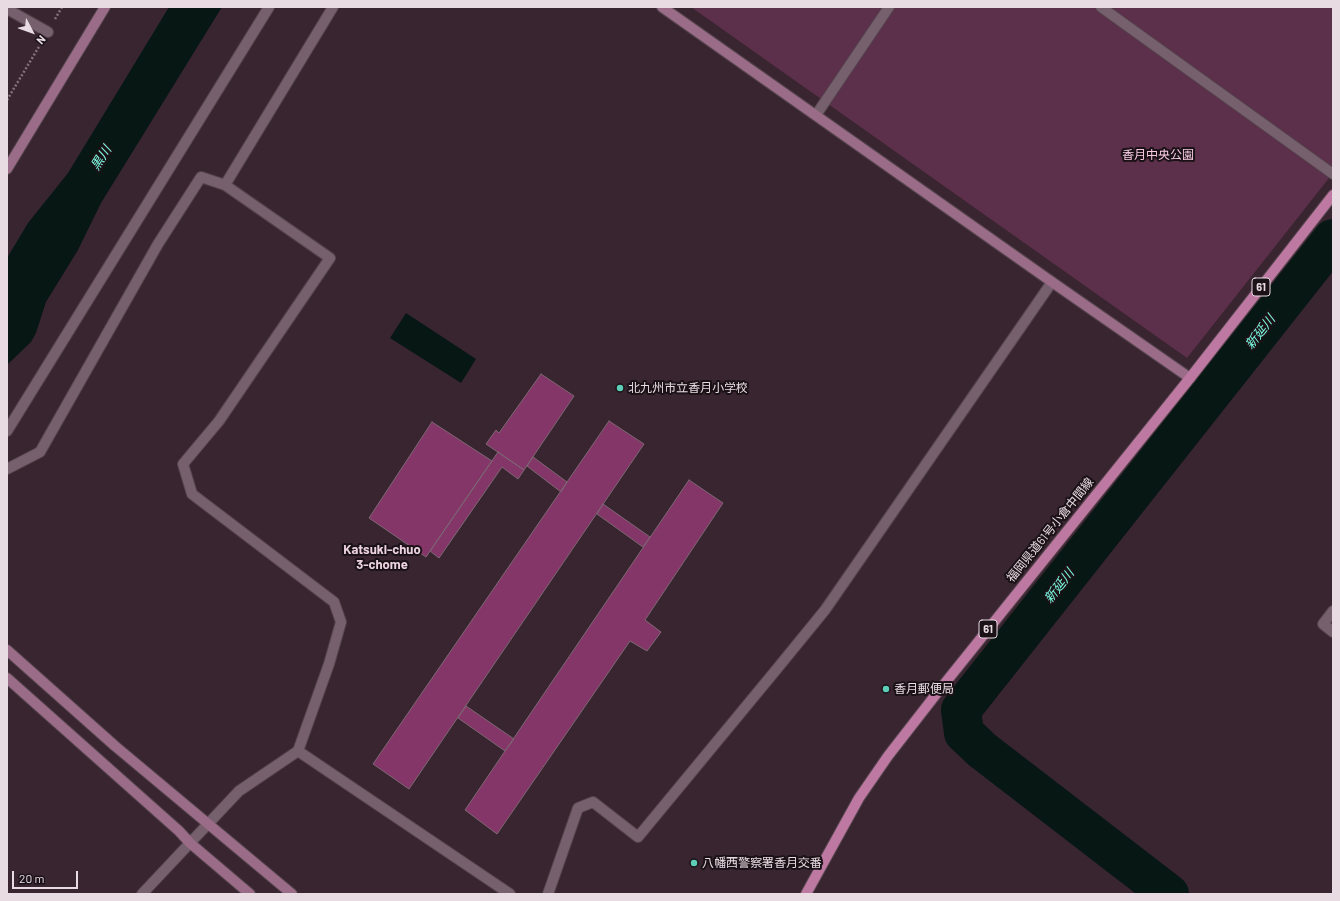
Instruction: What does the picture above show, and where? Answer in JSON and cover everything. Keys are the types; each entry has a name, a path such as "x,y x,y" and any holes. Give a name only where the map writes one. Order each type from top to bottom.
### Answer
{"main road":[{"name":"福岡県道61号小倉中間線","path":"806,894 859,798 888,756 936,693 1190,378 1333,195"}],"street":[{"path":"7,169 105,7"},
{"path":"7,431 269,7"},
{"path":"225,185 333,7"},
{"path":"662,7 1190,378"},
{"path":"816,115 889,7"},
{"path":"1101,7 1333,174"},
{"path":"7,9 48,32"},
{"path":"7,469 40,452 158,244 201,176 225,185 330,258 219,421 183,464 192,494 334,602 341,622 329,664 298,751 239,791 142,894"},
{"path":"548,894 578,808 593,802 638,837 771,676 825,610 1052,282"},
{"path":"1333,610 1323,624 1333,632"},
{"path":"7,650 115,746 292,894"},
{"path":"7,678 179,831 190,843 250,894"},
{"path":"298,751 510,894"}],"path":[{"path":"7,100 62,7"}],"green space":[{"name":"香月中央公園","path":"691,7 1333,7 1333,173 1187,358"}],"water":[{"name":"黒川","path":"169,7 222,7 101,203 78,250 46,302 36,333 31,342 7,365 7,258 28,223 68,173"},
{"path":"406,313 476,359 461,383 390,338"}],"building":[{"path":"541,374 574,396 524,470 486,444 496,430 499,433"},
{"path":"609,421 644,444 409,789 373,764"},
{"path":"432,422 492,461 426,557 369,518"},
{"path":"498,452 524,470 518,479 502,467 439,558 430,551"},
{"path":"533,457 567,482 561,492 527,466"},
{"path":"689,480 723,503 645,620 661,632 647,651 630,641 497,834 465,810"},
{"path":"603,504 650,537 643,547 597,514"},
{"path":"466,706 514,739 505,751 458,718"}],"waterway":[{"name":"新延川","path":"1169,894 982,750 964,733 961,710 1333,239"}],"place":[{"name":"北九州市立香月小学校","path":"620,388"},
{"name":"香月郵便局","path":"886,689"},
{"name":"八幡西警察署香月交番","path":"694,863"}],"district":[{"name":"Katsuki-chuo 3-chome","path":"382,558"}]}
